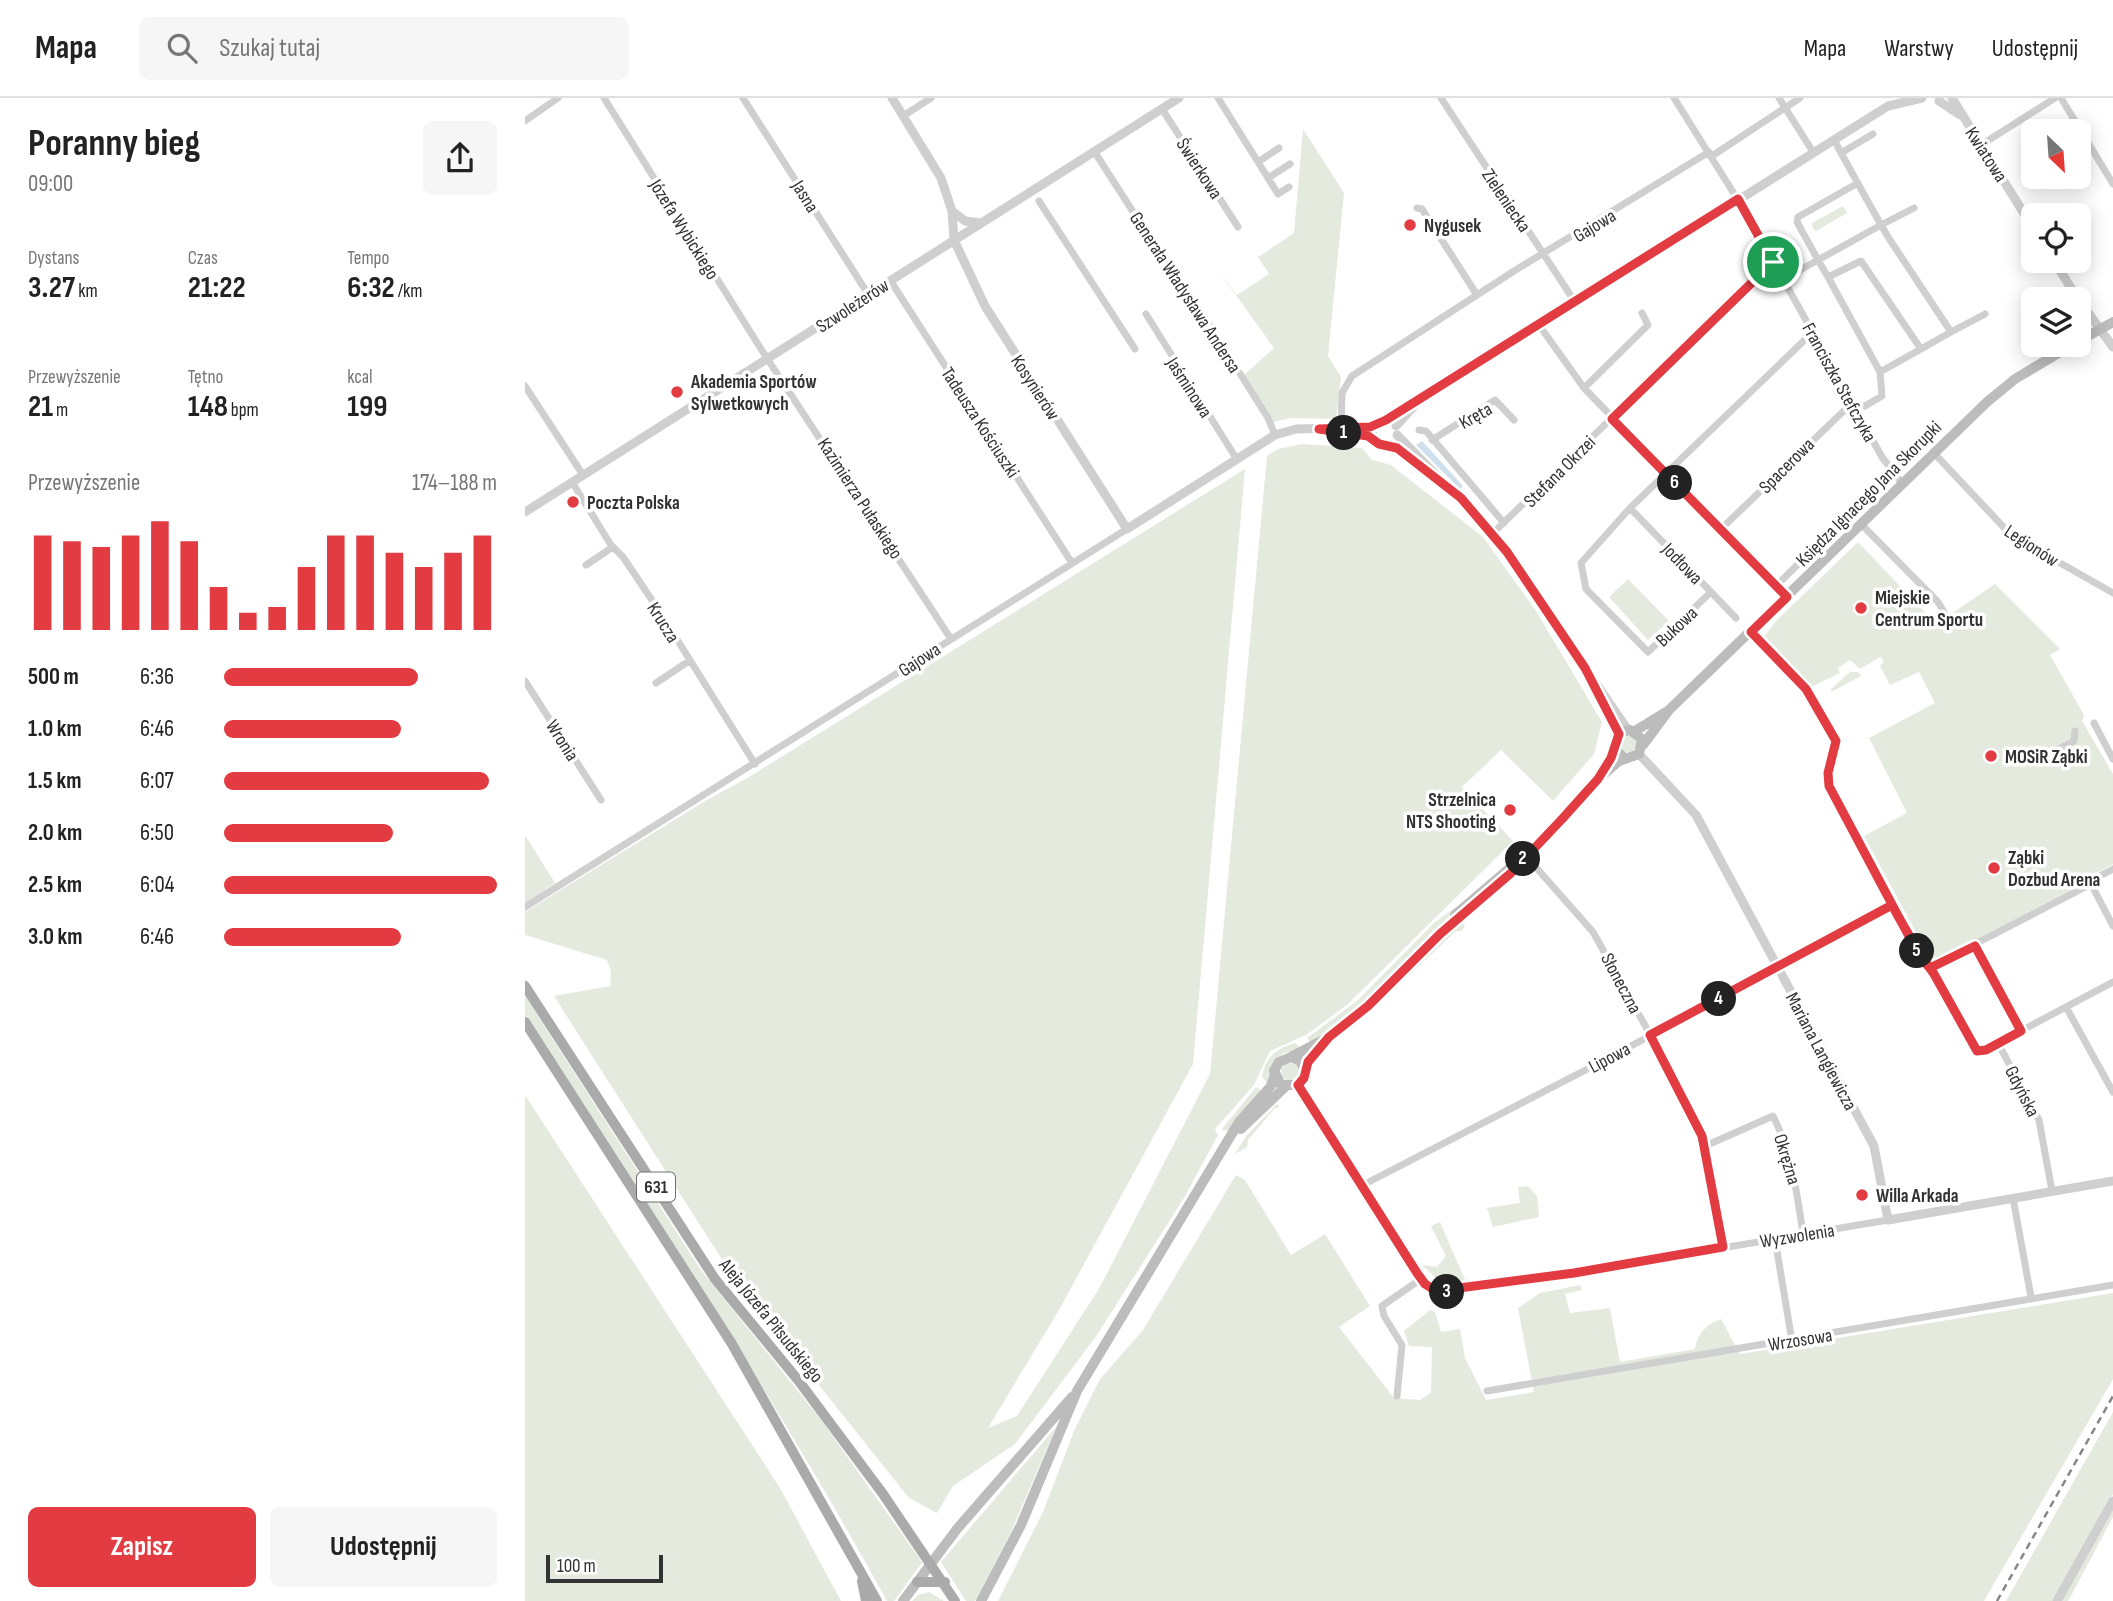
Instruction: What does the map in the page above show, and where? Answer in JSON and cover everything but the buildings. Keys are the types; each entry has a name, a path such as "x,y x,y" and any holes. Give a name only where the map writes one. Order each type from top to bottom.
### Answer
{"main road":[{"path":"2091,335 2113,322"},
{"name":"Księdza Ignacego Jana Skorupki","path":"1641,749 1669,710 1933,452 2000,389 2052,357"},
{"name":"Księdza Ignacego Jana Skorupki","path":"1627,732 1669,710"},
{"path":"981,1601 1021,1525 1077,1391 1244,1116 1271,1086 1279,1062 1329,1037 1368,1006 1467,904 1507,868 1526,856 1598,779 1624,758 1641,749 1641,736 1627,732 1615,746 1598,779"},
{"path":"1615,746 1624,758"},
{"name":"Aleja Józefa Piłsudskiego","path":"525,986 715,1279 798,1380 932,1563"},
{"name":"Aleja Józefa Piłsudskiego","path":"525,1022 732,1343 877,1601"},
{"path":"1230,1139 1285,1087 1298,1085 1308,1062 1329,1037"},
{"path":"1291,1057 1300,1061 1305,1071"},
{"path":"1275,1075 1285,1087"},
{"path":"904,1601 982,1499 1077,1391"},
{"name":"631","path":"932,1563 955,1601"},
{"path":"857,1565 866,1601"},
{"path":"917,1582 944,1582"}],"street":[{"path":"525,121 558,98"},
{"name":"Józefa Wybickiego","path":"604,98 769,358"},
{"name":"Jasna","path":"743,98 868,295"},
{"path":"892,98 941,178 952,211 954,240"},
{"path":"903,116 931,98"},
{"name":"Szwoleżerów","path":"525,512 1179,98"},
{"path":"1217,98 1278,194 1289,187"},
{"name":"Zieleniecka","path":"1441,98 1575,302"},
{"name":"Franciszka Stefczyka","path":"1674,98 1738,199 1852,402 1892,471 1902,483"},
{"path":"1779,98 1813,152"},
{"name":"Gajowa","path":"1341,430 1342,393 1352,376 1477,295 1786,109 1800,98"},
{"name":"Kwiatowa","path":"1952,98 2021,209"},
{"path":"1981,145 2055,98"},
{"path":"2061,98 2113,184"},
{"path":"1439,478 1397,448 1379,444 1373,438 1373,427 1898,100 1941,99"},
{"name":"Kwiatowa","path":"1941,99 1962,116"},
{"name":"Świerkowa","path":"1162,109 1238,227"},
{"path":"1842,153 1873,134"},
{"path":"1837,145 1881,225 1951,332"},
{"path":"1258,162 1279,148"},
{"name":"Generała Władysława Andersa","path":"1094,151 1182,288 1188,290 1268,418 1275,435"},
{"path":"1268,178 1290,164"},
{"path":"1858,183 1798,216 1797,222 1880,372 1882,396 1865,406"},
{"path":"1039,201 1135,349"},
{"path":"1417,208 1422,209 1477,295"},
{"path":"1795,273 1914,208"},
{"path":"952,211 965,221 980,223"},
{"name":"Kosynierów","path":"954,240 985,306 1127,529"},
{"path":"1828,276 1855,261 1861,261 1921,349"},
{"name":"Stefana Okrzei","path":"1493,533 1773,262"},
{"name":"Tadeusza Kościuszki","path":"890,280 1072,563"},
{"path":"1584,388 1648,325 1642,313"},
{"name":"Jaśminowa","path":"1146,314 1236,458"},
{"path":"1880,372 1985,314"},
{"path":"2091,317 2113,347"},
{"path":"1539,325 1584,388 1612,419 1787,597"},
{"path":"1630,508 1813,332"},
{"name":"Kazimierza Pułaskiego","path":"769,358 951,639"},
{"path":"525,386 583,475"},
{"path":"1387,446 1425,397"},
{"name":"Kręta","path":"1432,440 1495,400 1514,420"},
{"name":"Spacerowa","path":"1720,530 1852,402"},
{"path":"1386,420 1493,533 1627,732"},
{"name":"Gajowa","path":"525,907 1275,435 1290,430 1373,427"},
{"name":"Gajowa","path":"1341,430 1373,438"},
{"path":"1419,430 1426,431 1504,523"},
{"name":"Legionów","path":"1933,452 2011,535 2113,593"},
{"name":"Księdza Ignacego Jana Skorupki","path":"1776,586 1892,471"},
{"name":"Krucza","path":"572,482 613,547 623,556 755,764"},
{"name":"Bukowa","path":"1630,508 1582,559 1583,583 1648,652 1711,592"},
{"name":"Jodłowa","path":"1630,508 1736,618"},
{"path":"1861,524 1940,605 1948,617"},
{"path":"586,565 613,547"},
{"name":"Gdyńska","path":"1751,632 1806,689 1836,741 1828,773 1829,786 1922,960 1930,968 1974,1048 1982,1052 1998,1043 2039,1120 2052,1191"},
{"path":"656,683 689,661"},
{"name":"Wronia","path":"525,681 601,800"},
{"path":"2094,723 2113,759"},
{"path":"2035,752 2045,756 2074,741 2075,731"},
{"name":"Mariana Langiewicza","path":"1641,749 1696,815 1874,1146 1888,1220"},
{"name":"Słoneczna","path":"1526,856 1593,932 1685,1099 1705,1146 1723,1247"},
{"path":"1930,968 2091,884 2092,880 2113,869"},
{"path":"2091,884 2113,926"},
{"name":"Lipowa","path":"1361,1186 1892,905"},
{"path":"1975,946 2021,1031"},
{"path":"1998,1043 2113,982"},
{"path":"2066,1007 2113,1092"},
{"path":"525,1036 540,1046"},
{"path":"1298,1085 1422,1279 1383,1306 1384,1316 1402,1345 1397,1396"},
{"name":"Okrężna","path":"1705,1146 1720,1143 1773,1116 1783,1134 1793,1170 1803,1234"},
{"name":"Wyzwolenia","path":"1422,1279 1430,1289 1444,1292 2113,1181"},
{"path":"2013,1198 2031,1297"},
{"path":"1775,1239 1792,1341"},
{"name":"Wrzosowa","path":"1487,1391 2113,1285"},
{"path":"2057,1601 2113,1501"}],"shaded area":[{"path":"1303,129 1344,193 1328,356 1341,377 1336,419 1291,418 1270,423 1244,375 1274,348 1217,269 1237,295 1269,274 1258,257 1294,233"},
{"path":"1843,206 1847,213 1816,231 1813,229 1812,223"},
{"path":"1302,444 1362,448 1372,460 1391,465 1483,537 1536,611 1602,722 1594,754 1553,801 1501,750 1462,787 1513,841 1348,1004 1306,1035 1270,1051 1254,1085 1215,1129 1218,1135 1184,1198 1097,1335 1015,1444 953,1486 937,1513 909,1498 735,1280 554,996 610,986 611,972 607,960 525,935 525,912 705,801 749,777 1245,469 1193,1064 1059,1310 988,1428 1017,1416 1100,1287 1210,1074 1267,456 1278,449"},
{"name":"MOSiR Ząbki","path":"1858,542 1936,624 1995,584 2060,649 2050,655 2084,715 2082,721 2113,774 2113,864 2084,880 2082,885 1942,961 1932,962 1864,836 1907,813 1869,738 1935,703 1919,672 1890,685 1880,666 1884,661 1880,657 1860,669 1850,660 1838,668 1840,673 1811,687 1763,638 1777,620"},
{"path":"1628,579 1669,621 1648,640 1609,597"},
{"path":"1850,672 1858,672 1861,676 1831,692 1831,689"},
{"path":"1625,736 1631,736 1636,744 1634,750 1625,752 1620,747 1620,741"},
{"path":"525,835 555,883 525,903"},
{"path":"1456,907 1425,946 1389,982 1311,1044 1307,1038 1357,1001 1435,922"},
{"path":"1461,921 1465,925 1462,931 1456,931 1367,1015"},
{"path":"525,996 701,1270 822,1421 919,1558 922,1563 894,1601 887,1601 756,1377 525,1014"},
{"path":"1295,1043 1303,1049 1284,1053 1275,1060 1268,1085 1262,1076 1270,1058"},
{"path":"1290,1063 1296,1066 1299,1072 1296,1078 1290,1081 1284,1078 1281,1072 1284,1066"},
{"path":"1256,1087 1263,1092 1231,1130 1224,1131 1222,1129"},
{"path":"525,1095 780,1488 841,1601 525,1601"},
{"path":"1277,1104 1280,1107 1275,1108 1248,1140 1247,1147 1235,1154 1246,1136"},
{"path":"1236,1175 1245,1180 1291,1255 1325,1234 1370,1306 1339,1327 1394,1398 1420,1400 1431,1393 1432,1347 1409,1346 1404,1331 1430,1310 1435,1312 1441,1332 1460,1329 1465,1358 1486,1400 1534,1392 1518,1308 1540,1293 1580,1285 1582,1290 1565,1294 1570,1313 1610,1308 1620,1362 1695,1349 1703,1330 1721,1319 1740,1354 2113,1293 2113,1379 1984,1601 998,1601 1043,1512 1074,1431 1100,1379 1143,1330"},
{"path":"1528,1186 1537,1196 1539,1217 1493,1227 1487,1208 1520,1203 1518,1187"},
{"path":"1440,1222 1465,1280 1442,1284 1422,1265 1437,1267 1446,1256 1431,1226"},
{"path":"2113,1412 2113,1494 2053,1601 2006,1601"},
{"path":"1056,1427 1011,1532 975,1601 966,1601 941,1562"},
{"path":"2113,1508 2113,1517 2072,1594 2068,1601 2061,1601"},
{"path":"929,1592 944,1601 912,1601 918,1595"}],"water":[{"path":"1422,441 1463,486 1460,489 1416,445"}],"railway":[{"path":"1997,1601 2113,1396"}],"place":[{"name":"Nygusek","path":"1410,225"},
{"name":"Akademia Sportów Sylwetkowych","path":"677,392"},
{"name":"Poczta Polska","path":"573,502"},
{"name":"Miejskie Centrum Sportu","path":"1861,608"},
{"name":"MOSiR Ząbki","path":"1991,756"},
{"name":"Strzelnica NTS Shooting","path":"1510,810"},
{"name":"Ząbki Dozbud Arena","path":"1994,868"},
{"name":"Willa Arkada","path":"1862,1195"}],"route":[{"path":"1773,262 1612,419 1787,597 1751,632 1806,689 1836,741 1827,779 1829,786 1854,831 1869,862 1892,905 1920,957 1922,960 1925,964 1930,968 1975,946 2021,1031 1986,1050 1977,1051 1934,974 1930,968 1922,960 1892,905 1650,1035 1681,1090 1702,1136 1723,1247 1574,1273 1436,1291 1430,1289 1417,1273 1298,1085 1304,1078 1308,1062 1329,1037 1368,1006 1440,934 1511,873 1563,818 1598,779 1611,758 1619,734 1585,668 1507,552 1461,498 1439,478 1397,448 1376,443 1368,436 1319,429 1373,427 1377,422 1386,420 1738,199 1773,262"}]}
